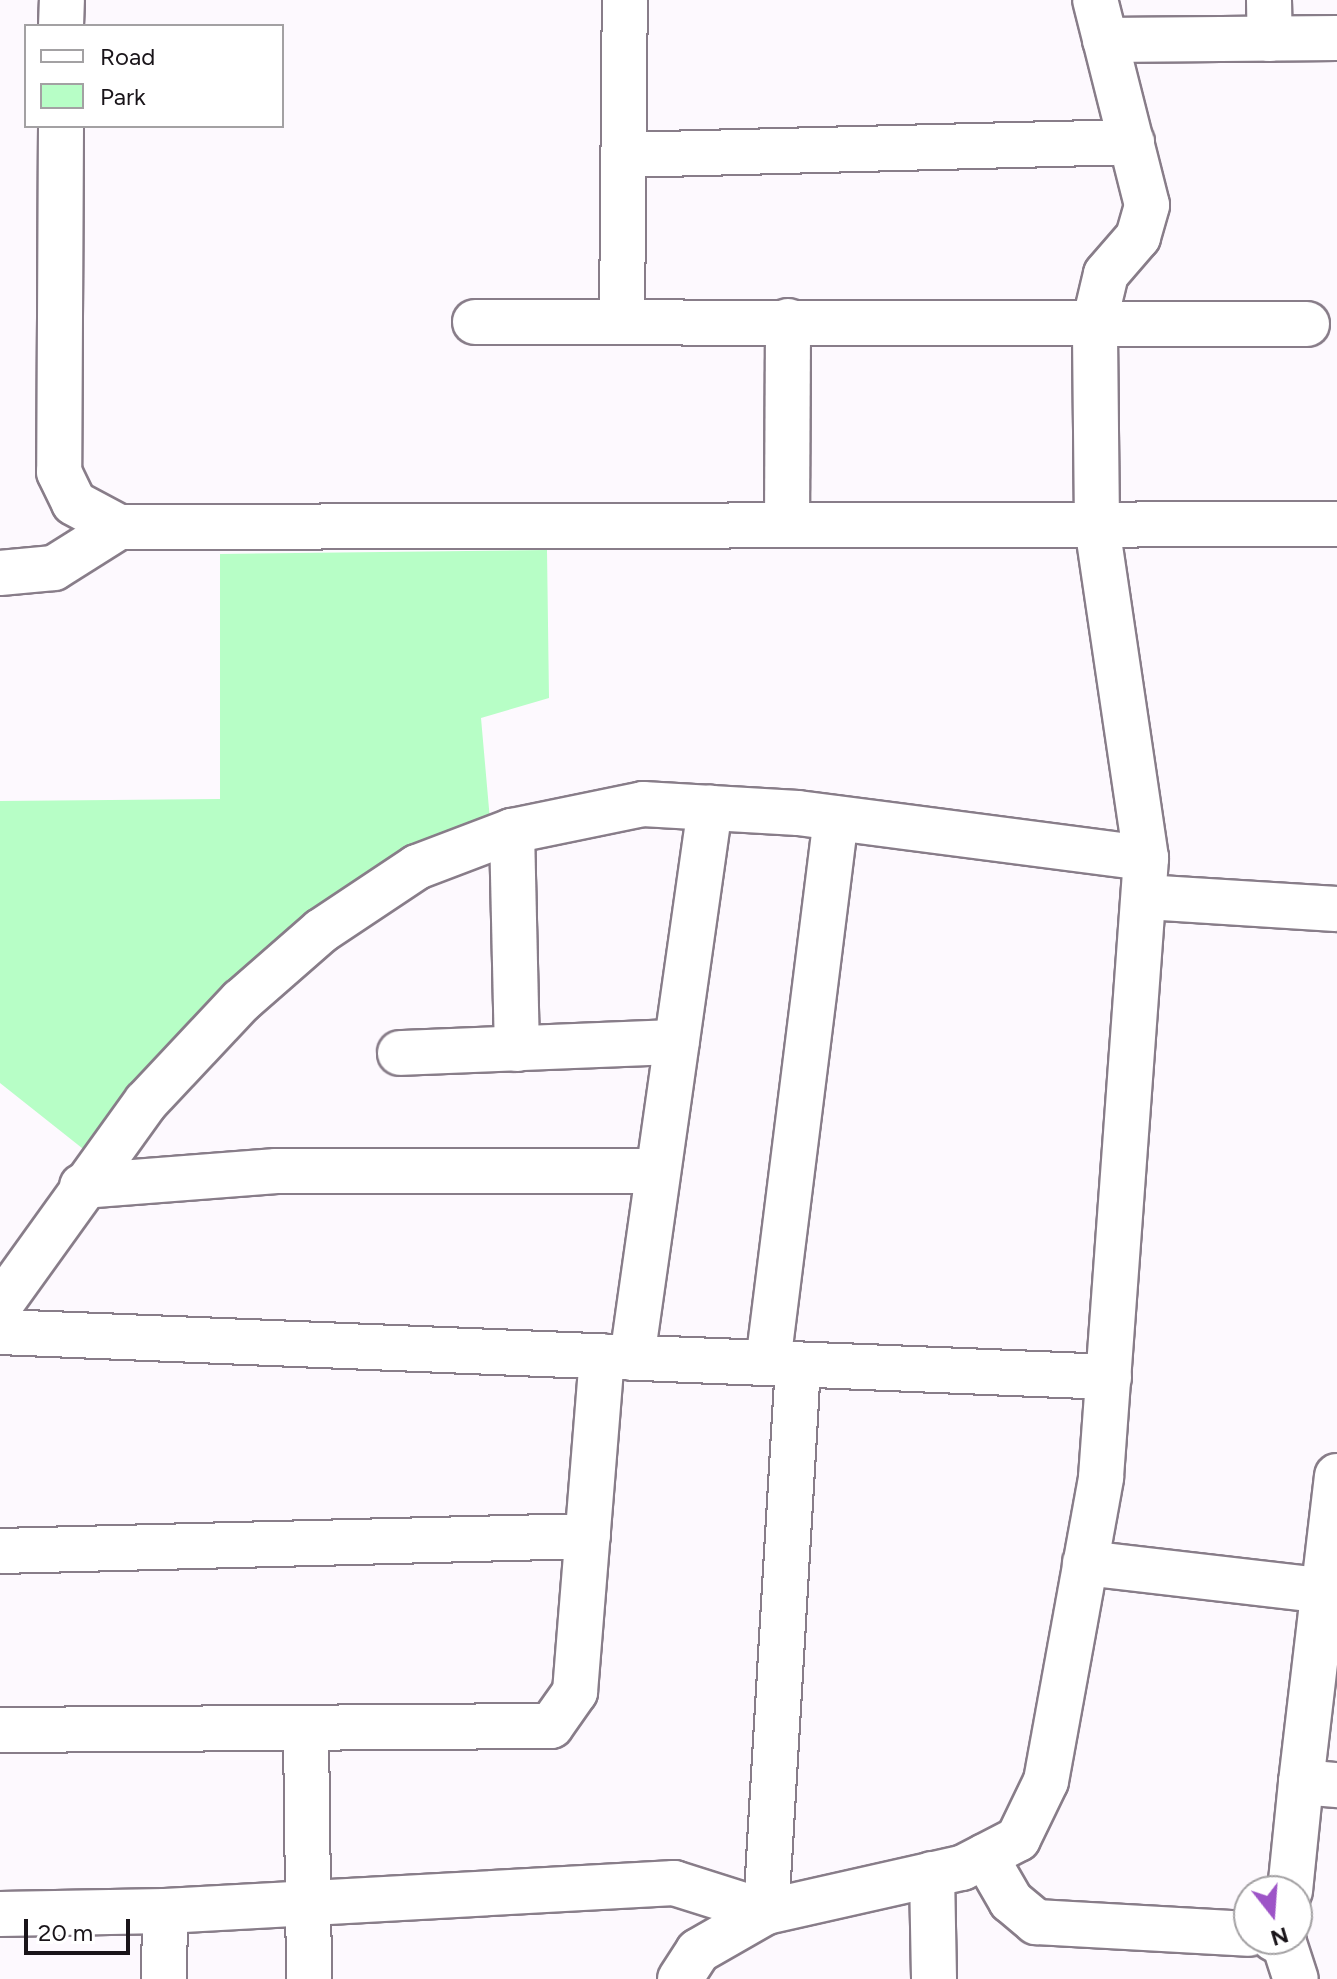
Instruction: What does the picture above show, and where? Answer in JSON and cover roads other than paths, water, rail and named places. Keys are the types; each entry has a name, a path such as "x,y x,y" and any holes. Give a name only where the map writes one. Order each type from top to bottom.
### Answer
{"street":[{"path":"61,24 62,0"},
{"path":"622,321 625,0"},
{"path":"680,1979 698,1951 766,1912 932,1874 985,1856 1018,1839 1046,1781 1085,1563 1109,1377 1146,878 1097,525 1095,320 1106,274 1138,237 1147,205 1100,20 1269,20 1337,38"},
{"path":"61,128 59,472 74,503 119,527 787,521 1337,524"},
{"path":"623,155 1132,142"},
{"path":"475,322 1095,320 1307,324"},
{"path":"787,521 788,321"},
{"path":"0,573 54,568 119,527"},
{"path":"0,1305 82,1186 241,1001 321,931 417,867 512,831 643,804 836,818 1146,878 1337,909"},
{"path":"0,1730 306,1731 551,1726 575,1692 588,1536 617,1357 658,1171 710,808"},
{"path":"766,1912 783,1364 836,818"},
{"path":"512,831 517,1049"},
{"path":"400,1053 677,1042"},
{"path":"82,1186 276,1171 658,1171"},
{"path":"0,1332 1109,1377"},
{"path":"1294,1875 1319,1784 1337,1476"},
{"path":"0,1551 588,1536"},
{"path":"1085,1563 1330,1592"},
{"path":"306,1731 313,1903 309,1979"},
{"path":"985,1856 1011,1901 1036,1922 1233,1942"},
{"path":"932,1874 934,1979"},
{"path":"0,1914 165,1911 674,1883 766,1912"},
{"path":"164,1979 165,1911"}]}
